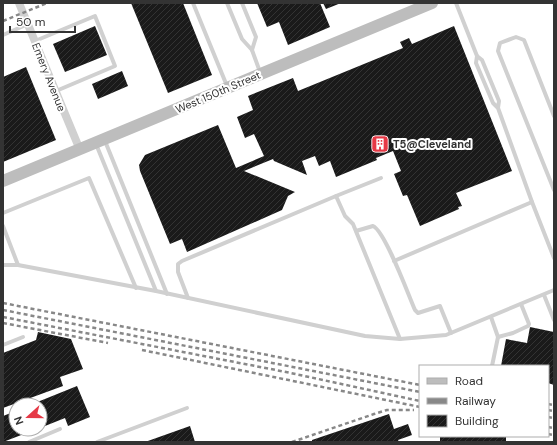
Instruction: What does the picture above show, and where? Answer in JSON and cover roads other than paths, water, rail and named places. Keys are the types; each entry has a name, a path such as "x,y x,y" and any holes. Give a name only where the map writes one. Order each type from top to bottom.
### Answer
{"main road":[{"name":"West 150th Street","path":"3,181 100,142 429,4"}],"street":[{"name":"Emery Avenue","path":"21,4 80,150"}],"lane":[{"path":"193,3 228,88"},
{"path":"227,3 242,39 252,50 261,74"},
{"path":"242,3 256,37 252,50"},
{"path":"456,3 477,56 482,60 491,80 499,101 498,108"},
{"path":"35,41 95,16 115,66 56,91"},
{"path":"3,35 28,24"},
{"path":"554,116 524,40 516,37 500,43 498,51 554,190"},
{"path":"477,56 476,63 494,103 498,108 554,258"},
{"path":"100,142 146,241 167,294"},
{"path":"100,142 137,244 156,291"},
{"path":"3,213 89,178 136,288"},
{"path":"188,298 178,272 178,264 182,260 381,178"},
{"path":"336,196 345,216 353,224 400,339"},
{"path":"394,261 532,202"},
{"path":"3,226 18,265"},
{"path":"356,231 369,226 376,227 394,261 415,310 418,314 440,306 451,333"},
{"path":"137,244 146,241"},
{"path":"3,265 18,265 156,291 360,335 400,339 436,336 451,333 554,290"},
{"path":"544,295 554,320"},
{"path":"498,337 513,333 528,326 529,324 521,304"},
{"path":"491,317 498,337 492,365"},
{"path":"3,345 23,337"},
{"path":"97,442 187,408"},
{"path":"30,442 60,429"}],"railway":[{"path":"3,21 47,3"},
{"path":"3,303 419,385"},
{"path":"3,310 419,392"},
{"path":"3,317 286,372 419,401"},
{"path":"3,323 108,343"},
{"path":"142,350 419,407"},
{"path":"549,404 554,405"},
{"path":"292,442 387,410 414,410"},
{"path":"549,410 554,411"},
{"path":"549,417 554,418"},
{"path":"549,427 554,428"},
{"path":"549,434 554,435"}],"place":[{"name":"T5@Cleveland","path":"380,144"}]}
